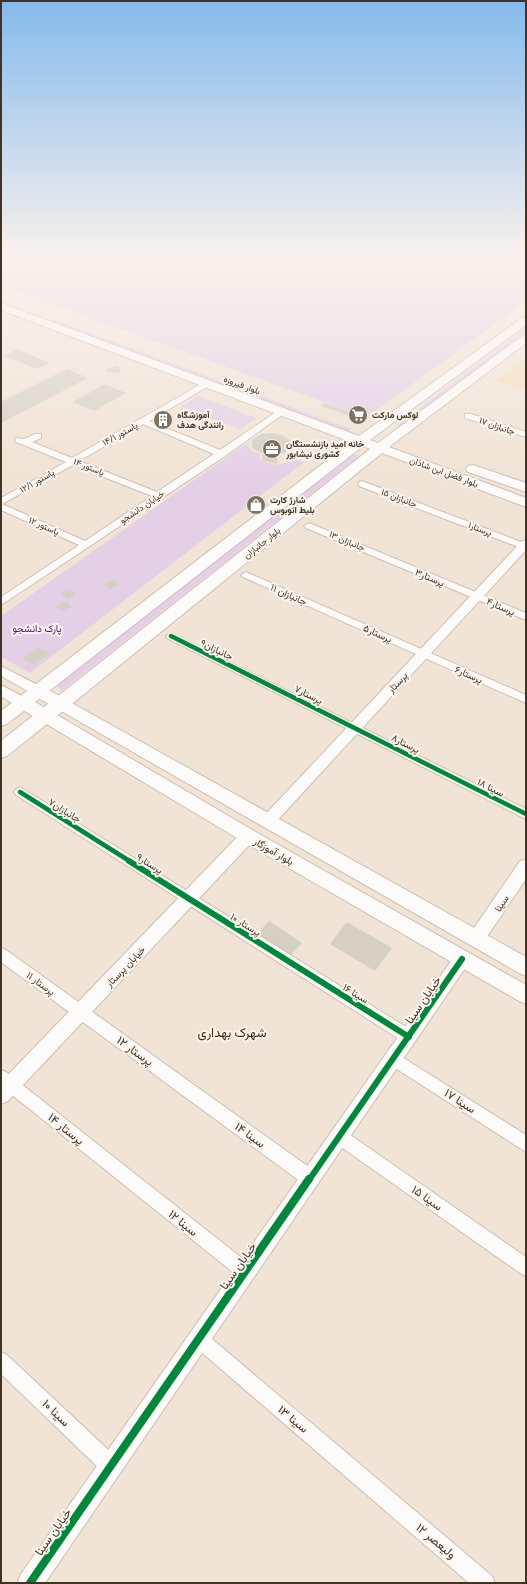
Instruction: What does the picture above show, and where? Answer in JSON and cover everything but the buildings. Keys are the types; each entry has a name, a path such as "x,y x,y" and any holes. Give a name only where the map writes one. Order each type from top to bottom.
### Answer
{"main road":[{"name":"بلوار فیروزه","path":"66,331 282,412 366,437"},
{"name":"بلوار فیروزه","path":"96,331 366,437"},
{"name":"بلوار جانبازان","path":"1,720 40,692 366,437 511,331"},
{"name":"بلوار جانبازان","path":"1,751 385,444 526,338"},
{"name":"بلوار فضل ابن شاذان","path":"366,437 385,444 448,473 526,503"},
{"name":"بلوار فضل ابن شاذان","path":"385,444 437,456"},
{"name":"بلوار فضل ابن شاذان","path":"448,473 458,463 526,488"},
{"path":"40,692 526,967"},
{"name":"بلوار آموزگار","path":"24,703 248,836 526,995"}],"street":[{"name":"پاستور ۱۴/۱","path":"73,461 208,384"},
{"name":"خیابان دانشجو","path":"3,599 222,454 282,412"},
{"name":"جانبازان ۱۷","path":"468,416 526,435"},
{"path":"143,421 222,454"},
{"name":"پاستور ۱۴","path":"38,436 22,441 159,496"},
{"name":"پاستور ۱۲/۱","path":"1,502 73,461"},
{"name":"جانبازان ۱۵","path":"362,484 436,512"},
{"name":"پاستور ۱۲","path":"1,507 86,545"},
{"name":"پرستار۱","path":"436,512 525,545"},
{"name":"جانبازان ۱۳","path":"309,526 384,557"},
{"name":"پرستار","path":"268,821 525,545"},
{"name":"پرستار۳","path":"384,557 477,596"},
{"name":"جانبازان ۱۱","path":"246,575 332,613"},
{"name":"پرستار۴","path":"477,596 526,617"},
{"name":"پرستار۵","path":"332,613 423,654"},
{"name":"جانبازان۹","path":"171,636 255,677"},
{"name":"پرستار۶","path":"423,654 526,699"},
{"path":"1,670 40,692"},
{"name":"پرستار۷","path":"255,677 354,727"},
{"path":"1,690 24,703"},
{"name":"پرستار۸","path":"354,727 449,775"},
{"name":"سینا ۱۸","path":"449,775 526,814"},
{"name":"جانبازان۷","path":"20,792 101,843"},
{"name":"خیابان پرستار","path":"4,1086 81,1012 248,836"},
{"name":"پرستار۹","path":"101,843 189,899"},
{"name":"سینا","path":"476,939 523,876"},
{"name":"پرستار ۱۰","path":"189,899 293,964"},
{"name":"پرستار ۱۱","path":"1,954 81,1012"},
{"name":"خیابان سینا","path":"30,1583 462,959"},
{"name":"سینا ۱۶","path":"293,964 409,1037"},
{"name":"پرستار ۱۲","path":"81,1012 189,1091"},
{"name":"سینا ۱۷","path":"394,1059 526,1144"},
{"name":"پرستار ۱۴","path":"4,1086 121,1173"},
{"name":"سینا ۱۴","path":"189,1091 310,1179"},
{"name":"سینا ۱۵","path":"340,1137 520,1263"},
{"name":"سینا ۱۲","path":"121,1173 246,1272"},
{"name":"سینا ۱۳","path":"199,1339 387,1499"},
{"name":"سینا ۱۰","path":"1,1361 111,1466"},
{"name":"ولیعصر ۱۲","path":"387,1499 485,1583"}],"shaded area":[{"path":"526,358 526,391 495,380"}],"green space":[{"path":"76,331 86,331 351,429 348,432"},
{"path":"126,331 485,331 371,414 355,413"},
{"path":"521,331 526,331 401,426 396,426"},
{"path":"198,396 256,418 240,429 181,407"},
{"name":"پارک دانشجو","path":"247,443 250,449 261,455 259,460 277,465 297,460 304,462 30,673 1,657 1,616"},
{"path":"353,454 359,456 61,691 57,685"}],"cycle path":[{"path":"171,636 526,814"},
{"path":"20,792 409,1037"},
{"path":"30,1583 462,959"}],"place":[{"name":"لوکس مارکت","path":"358,415"},
{"name":"آموزشگاه رانندگی هدف","path":"163,420"},
{"name":"خانه امید بازنشستگان کشوری نیشابور","path":"272,449"},
{"name":"شارژ کارت بلیط اتوبوس","path":"256,505"}],"district":[{"name":"شهرک بهداری","path":"232,1032"}]}
